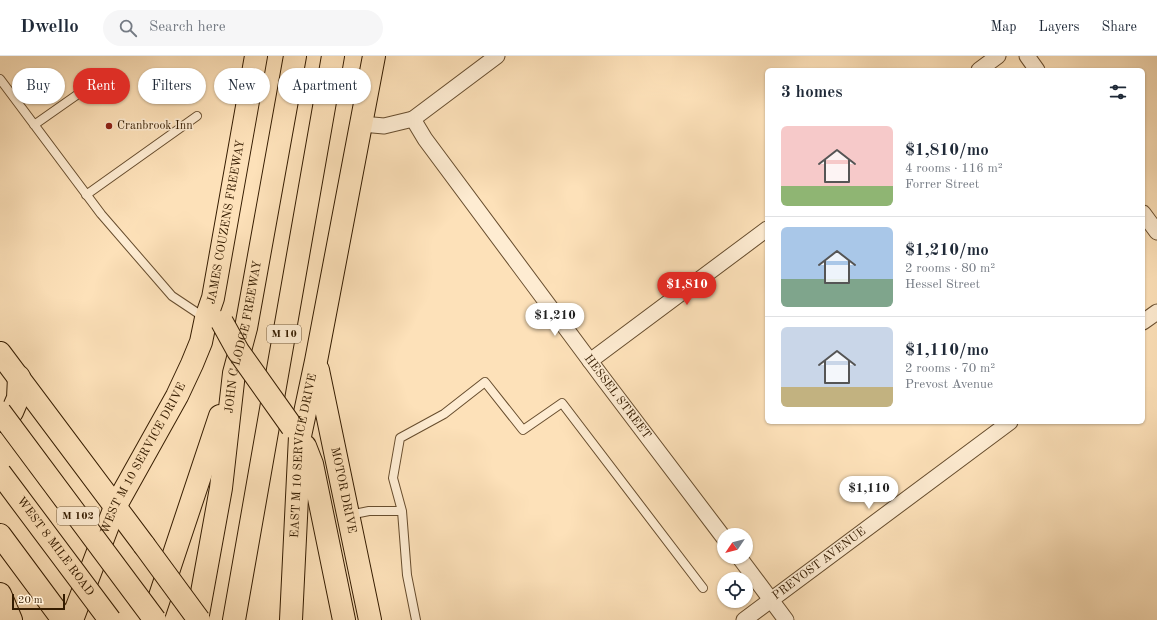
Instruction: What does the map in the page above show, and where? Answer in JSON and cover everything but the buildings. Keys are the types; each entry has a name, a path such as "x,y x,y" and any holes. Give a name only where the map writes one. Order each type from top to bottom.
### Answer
{"main road":[{"name":"JAMES COUZENS FREEWAY","path":"256,56 213,298 214,320 296,431"},
{"name":"JOHN C LODGE FREEWAY","path":"198,620 221,488 234,373 246,328 295,56"},
{"name":"M 10","path":"234,620 333,56"},
{"path":"362,124 374,56"},
{"name":"EAST M 10 SERVICE DRIVE","path":"291,620 296,431 316,361 362,124"},
{"name":"WEST M 10 SERVICE DRIVE","path":"72,620 115,507 177,396 201,342 214,320"},
{"path":"0,353 144,545 198,620"},
{"name":"MOTOR DRIVE","path":"316,361 370,620"},
{"path":"154,620 234,373"},
{"path":"0,421 12,412 18,398 19,377"},
{"name":"M 102","path":"0,412 154,620"},
{"name":"MOTOR DRIVE","path":"296,431 312,464 344,620"},
{"name":"WEST 8 MILE ROAD","path":"0,473 110,620"},
{"path":"0,535 63,620"},
{"path":"0,594 11,620"}],"street":[{"path":"362,124 384,126 413,119 497,56"},
{"path":"983,68 998,56"},
{"path":"1027,56 1036,68"},
{"name":"HESSEL STREET","path":"413,119 425,139 717,529"},
{"path":"1145,216 1157,232"},
{"path":"590,361 765,230"},
{"path":"1145,321 1157,312"},
{"name":"PREVOST AVENUE","path":"744,620 1007,424"},
{"path":"744,564 786,620"}],"lane":[{"path":"0,79 101,214 172,296 214,320"},
{"path":"34,125 73,98"},
{"path":"86,195 197,116"},
{"path":"416,620 407,576 402,511 393,478 400,438 444,414 485,382 523,430 562,403 702,588"},
{"path":"348,515 369,511 402,511"}],"place":[{"name":"Cranbrook Inn","path":"109,126"}]}
